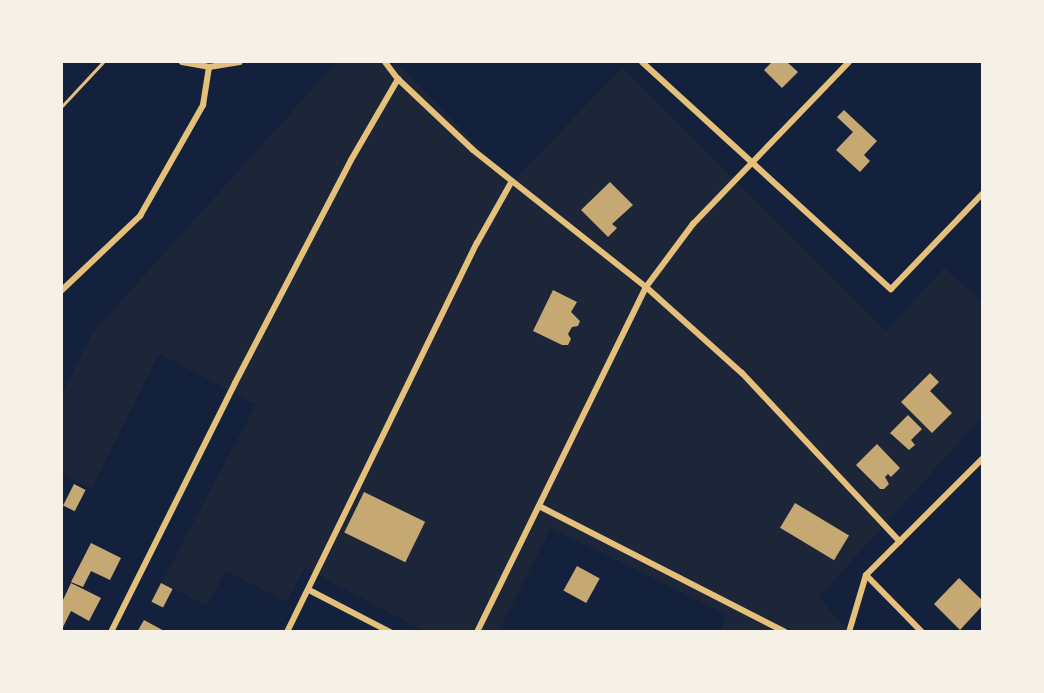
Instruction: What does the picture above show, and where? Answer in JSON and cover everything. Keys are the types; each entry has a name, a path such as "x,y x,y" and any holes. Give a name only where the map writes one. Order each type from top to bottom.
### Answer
{"street":[{"path":"182,62 209,67 240,62"},
{"path":"385,62 398,79 473,150 646,287 742,373 900,542"},
{"path":"642,62 891,289 982,195"},
{"path":"477,632 646,287 693,224 849,62"},
{"path":"62,290 140,216 203,105 209,67"},
{"path":"111,632 257,340 351,160 398,79"},
{"path":"288,632 477,243 512,181"},
{"path":"849,632 866,575 982,459"},
{"path":"539,506 785,632"},
{"path":"866,575 922,632"},
{"path":"309,590 390,632"}],"lane":[{"path":"62,106 103,62"}],"shaded area":[{"path":"337,62 397,62 512,182 622,68 886,331 944,268 982,302 982,417 819,597 848,631 720,631 727,615 551,528 499,631 424,631 305,568 286,602 226,571 207,606 162,582 256,404 159,354 91,489 62,474 62,394 93,332"}],"building":[{"path":"772,62 787,62 798,72 782,88 764,70"},
{"path":"844,110 877,141 864,155 870,161 860,172 836,150 853,132 837,117"},
{"path":"610,182 633,205 612,224 617,228 608,237 581,210"},
{"path":"553,290 577,302 571,312 580,321 578,326 572,327 568,334 571,339 568,345 562,345 533,331"},
{"path":"930,373 939,382 930,391 952,413 932,433 901,402"},
{"path":"908,415 922,429 911,440 915,445 909,450 890,433"},
{"path":"877,444 900,468 891,477 888,474 885,477 889,484 884,489 880,489 856,465"},
{"path":"74,484 86,490 75,511 63,505"},
{"path":"364,492 425,522 405,562 344,532"},
{"path":"795,503 849,535 834,560 780,528"},
{"path":"91,543 121,558 110,580 91,571 83,587 71,582"},
{"path":"577,566 600,579 586,603 563,590"},
{"path":"959,578 982,600 982,606 960,630 934,604"},
{"path":"71,583 101,598 89,621 71,611 62,629 62,602"},
{"path":"161,583 173,589 163,608 151,602"},
{"path":"144,620 166,632 137,632"}]}
